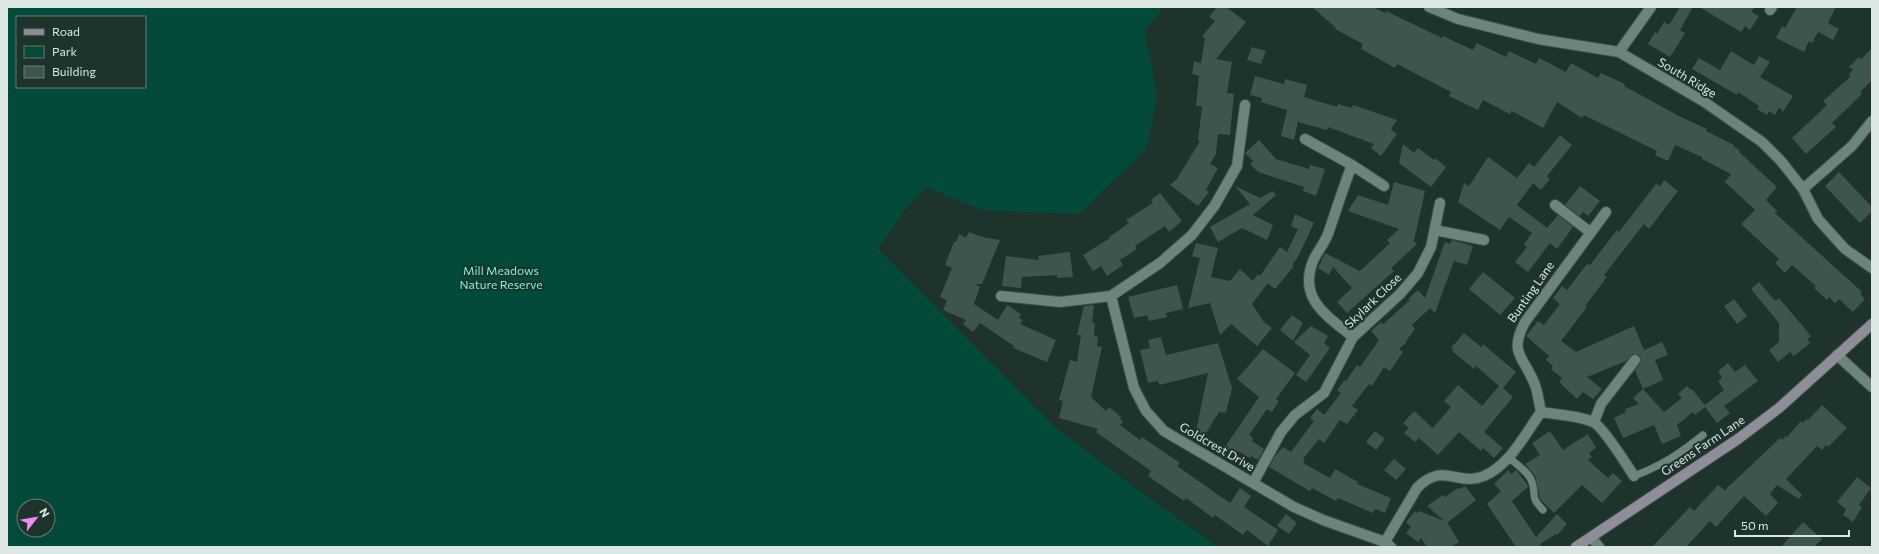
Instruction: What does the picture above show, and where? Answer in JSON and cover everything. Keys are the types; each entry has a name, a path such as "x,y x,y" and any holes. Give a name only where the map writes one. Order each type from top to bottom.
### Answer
{"street":[{"name":"South Ridge","path":"1429,7 1458,19 1538,39 1619,52 1703,101 1762,142 1781,161 1802,189 1818,219 1845,249 1872,268"},
{"path":"1619,52 1651,7"},
{"path":"1001,296 1060,302 1111,296 1160,264 1192,235 1215,205 1237,166 1245,105"},
{"path":"1802,189 1852,146 1872,121"},
{"path":"1305,140 1352,165 1384,186"},
{"path":"1352,165 1327,236 1313,260 1308,284 1312,298 1320,310 1353,337"},
{"name":"Skylark Close","path":"1253,483 1281,432 1295,415 1324,393 1353,337 1400,294 1418,273 1427,258 1435,230 1440,203"},
{"path":"1555,205 1590,232"},
{"name":"Bunting Lane","path":"1541,412 1535,385 1517,352 1516,345 1518,334 1525,322 1606,212"},
{"path":"1435,230 1484,240"},
{"name":"Goldcrest Drive","path":"1111,296 1134,388 1146,411 1164,432 1217,464 1294,507 1388,545"},
{"name":"Greens Farm Lane","path":"1576,547 1750,430 1779,408 1872,324"},
{"path":"1837,355 1872,388"},
{"path":"1594,422 1600,404 1635,360"},
{"path":"1388,545 1417,488 1423,482 1432,476 1443,474 1468,478 1482,477 1500,467 1541,412 1574,417 1594,422 1616,448 1634,476"},
{"path":"1591,537 1599,547"}],"lane":[{"path":"1634,476 1657,467 1676,457 1703,435"},
{"path":"1508,457 1527,475 1532,482 1534,501 1543,510"}],"green space":[{"name":"Mill Meadows Nature Reserve","path":"7,7 1164,7 1145,31 1157,98 1146,150 1079,214 982,210 926,187 910,203 878,249 1055,427 1127,482 1218,547 7,547"}],"building":[{"path":"1217,7 1226,7 1246,22 1216,59 1232,62 1227,93 1234,94 1230,135 1218,134 1216,154 1210,164 1218,168 1206,190 1209,192 1198,206 1170,185 1177,179 1200,141 1198,141 1202,106 1196,106 1199,76 1192,74 1194,61 1201,63 1205,38 1202,36 1215,21 1209,17"},
{"path":"1312,7 1373,7 1385,13 1386,11 1442,38 1443,36 1473,50 1477,43 1506,57 1509,51 1536,64 1539,58 1566,72 1571,63 1598,78 1601,73 1625,84 1624,86 1679,116 1707,129 1706,131 1734,145 1734,147 1740,150 1739,152 1777,187 1766,200 1777,211 1775,213 1862,292 1860,294 1865,299 1853,312 1839,299 1835,303 1829,297 1827,300 1814,288 1816,286 1792,265 1785,273 1775,263 1779,259 1741,224 1755,210 1725,182 1731,174 1702,159 1702,157 1675,145 1668,161 1655,155 1657,151 1584,115 1582,118 1557,102 1543,128 1512,111 1510,114 1483,100 1478,110 1449,96 1451,92 1397,64 1395,68 1361,49 1363,44 1335,29 1336,28"},
{"path":"1680,7 1693,7 1680,30 1685,33 1670,57 1648,44 1655,32 1657,34 1664,22 1669,25"},
{"path":"1699,7 1755,7 1751,12 1759,16 1750,30 1745,26 1741,32"},
{"path":"1797,7 1836,7 1828,23 1839,29 1833,40 1818,32 1812,43 1809,41 1804,52 1776,38 1782,26 1785,28"},
{"path":"1252,47 1266,51 1261,64 1247,60"},
{"path":"1872,48 1872,80 1860,92 1862,94 1832,123 1836,127 1806,154 1792,138 1827,105 1823,101 1851,76 1849,74 1853,70 1849,67 1859,57 1861,59"},
{"path":"1731,51 1754,65 1759,56 1770,62 1760,77 1793,96 1783,112 1779,107 1775,115 1769,111 1767,115 1757,109 1759,106 1738,92 1737,95 1692,69 1699,58 1720,70"},
{"path":"1255,76 1284,84 1285,79 1307,85 1304,97 1337,107 1338,104 1352,108 1353,105 1397,120 1391,129 1397,134 1381,156 1371,148 1374,144 1328,127 1327,130 1298,122 1294,140 1281,136 1287,110 1261,102 1262,98 1250,95"},
{"path":"1560,135 1572,145 1547,176 1550,179 1541,190 1533,183 1517,205 1547,228 1558,215 1573,227 1557,249 1550,243 1528,272 1515,262 1527,247 1524,244 1532,233 1509,217 1500,230 1458,202 1464,183 1469,186 1488,157 1517,178 1529,163 1534,167"},
{"path":"1259,140 1276,159 1309,169 1310,165 1325,169 1316,196 1303,191 1304,187 1258,172 1250,164 1253,161 1245,153"},
{"path":"1403,144 1414,153 1418,148 1434,160 1435,158 1446,167 1431,187 1399,163"},
{"path":"1839,172 1872,207 1872,211 1860,223 1825,186"},
{"path":"1664,180 1678,191 1649,229 1644,224 1604,275 1607,277 1585,306 1587,307 1561,341 1576,352 1634,326 1644,350 1662,342 1668,355 1655,360 1663,380 1643,389 1635,370 1640,364 1641,358 1639,355 1633,354 1626,361 1587,377 1602,389 1593,399 1583,392 1577,399 1559,382 1562,378 1551,369 1553,366 1546,360 1549,356 1526,336 1538,321 1544,325 1560,304 1553,298 1562,286 1567,290 1587,264 1590,265 1617,230 1619,232 1656,184 1660,186"},
{"path":"1394,182 1425,191 1414,241 1417,244 1391,268 1394,271 1347,313 1337,302 1352,288 1333,267 1329,275 1318,268 1325,253 1360,271 1390,243 1387,240 1399,229 1348,211 1358,195 1388,205"},
{"path":"1235,186 1260,198 1273,191 1276,195 1253,215 1273,225 1267,240 1242,228 1218,242 1210,227 1250,204"},
{"path":"1580,186 1600,201 1588,216 1583,212 1580,216 1565,205"},
{"path":"1160,193 1182,221 1169,232 1165,226 1135,246 1137,249 1120,260 1123,265 1107,276 1101,266 1093,271 1083,255 1110,238 1109,237 1129,223 1126,220 1153,203 1151,200"},
{"path":"1295,214 1314,223 1298,257 1292,265 1294,266 1275,289 1268,283 1252,304 1263,321 1272,328 1257,346 1231,324 1220,335 1210,303 1188,308 1200,258 1192,256 1196,243 1218,248 1211,277 1230,281 1240,269 1253,281 1258,274 1260,276 1280,247 1287,252 1298,229 1291,226"},
{"path":"969,232 982,237 1000,240 982,284 975,284 980,287 974,304 998,320 1007,305 1021,314 1019,318 1023,320 1020,324 1056,340 1047,362 1013,348 1014,346 980,323 973,332 963,324 966,320 943,310 947,300 940,297 952,268 945,265 954,242 956,242 959,234 966,238"},
{"path":"1452,240 1473,246 1467,265 1454,261 1435,313 1430,308 1412,325 1415,329 1406,341 1407,342 1399,349 1403,352 1390,371 1384,367 1372,386 1369,384 1352,406 1358,410 1347,424 1340,420 1324,443 1319,439 1303,459 1305,460 1303,463 1330,478 1335,469 1358,482 1357,484 1391,498 1385,513 1375,509 1373,513 1338,498 1336,501 1312,488 1310,491 1269,467 1275,456 1283,447 1291,452 1314,421 1310,418 1317,409 1324,415 1341,393 1337,390 1345,380 1346,381 1357,365 1360,367 1379,340 1371,331 1381,322 1383,324 1410,300 1408,299 1418,290 1425,298 1445,242 1450,244"},
{"path":"1070,252 1073,277 1057,278 1057,275 1022,277 1021,288 1002,286 1006,256 1039,260 1038,256"},
{"path":"1483,272 1515,298 1500,315 1469,289"},
{"path":"1759,282 1775,301 1779,298 1811,336 1807,339 1810,343 1794,356 1790,352 1778,362 1769,350 1779,342 1779,323 1751,289"},
{"path":"1177,285 1183,309 1166,313 1167,317 1149,321 1147,315 1134,318 1128,297"},
{"path":"1734,299 1747,316 1737,324 1724,306"},
{"path":"1094,305 1092,322 1095,323 1094,336 1098,337 1097,346 1102,347 1091,397 1106,411 1109,407 1121,417 1120,419 1123,422 1120,425 1140,440 1142,437 1180,463 1177,466 1230,503 1240,488 1251,496 1244,507 1278,530 1268,546 1247,530 1243,535 1215,515 1213,518 1186,498 1184,501 1148,476 1151,471 1096,432 1098,429 1059,418 1063,401 1059,400 1070,360 1077,362 1081,335 1077,335 1084,306"},
{"path":"1292,315 1303,323 1293,341 1280,330"},
{"path":"1311,326 1328,336 1324,343 1330,348 1306,382 1296,375 1310,355 1294,342"},
{"path":"1464,333 1481,347 1483,344 1516,372 1503,388 1513,397 1484,432 1503,448 1494,458 1483,448 1481,451 1459,432 1438,455 1419,438 1415,442 1404,433 1409,428 1403,423 1414,411 1433,428 1451,407 1444,401 1458,385 1482,406 1499,386 1476,366 1474,369 1452,351 1454,350 1451,348"},
{"path":"1161,337 1166,355 1218,343 1232,388 1226,413 1219,412 1204,436 1196,431 1208,373 1159,385 1158,381 1148,383 1140,350 1150,348 1148,340"},
{"path":"1263,349 1295,373 1276,399 1279,401 1272,412 1267,409 1249,435 1253,438 1252,441 1264,449 1258,460 1251,456 1250,458 1238,451 1236,454 1225,447 1259,397 1237,379"},
{"path":"1728,363 1735,372 1745,365 1758,381 1724,406 1730,413 1717,423 1705,407 1695,415 1693,412 1677,425 1681,436 1662,444 1654,425 1623,438 1614,418 1626,412 1625,409 1639,404 1633,398 1643,389 1664,412 1682,398 1678,394 1687,386 1691,390 1692,389 1705,405 1724,390 1718,381 1722,378 1718,371"},
{"path":"1822,405 1847,428 1828,447 1826,445 1822,450 1817,446 1786,479 1802,495 1799,499 1777,485 1770,494 1778,503 1766,516 1744,496 1716,527 1710,521 1686,547 1652,547 1690,507 1694,511 1718,485 1725,490 1780,438 1782,440 1786,436 1787,437 1801,421 1803,423 1806,419 1808,420"},
{"path":"1375,431 1385,439 1376,450 1366,442"},
{"path":"1550,431 1563,450 1588,434 1596,448 1589,453 1592,457 1588,460 1608,478 1613,473 1622,481 1602,503 1582,485 1554,513 1540,499 1535,476 1525,464 1540,455 1532,443"},
{"path":"1394,459 1406,469 1396,480 1384,470"},
{"path":"1508,470 1511,474 1516,470 1527,484 1528,487 1512,501 1536,537 1557,514 1567,524 1557,535 1556,534 1540,544 1542,547 1516,547 1487,504 1501,491 1494,484"},
{"path":"1857,477 1871,488 1859,505 1862,507 1853,522 1843,515 1846,509 1837,502"},
{"path":"1465,486 1476,500 1447,523 1427,506 1443,495 1445,497 1458,488 1460,489"},
{"path":"1415,511 1417,513 1419,511 1447,522 1459,542 1451,547 1427,547 1421,538 1418,542 1406,533 1411,527 1406,522"},
{"path":"1286,514 1297,523 1289,534 1277,526"},
{"path":"1803,522 1822,539 1814,547 1781,547"}]}
